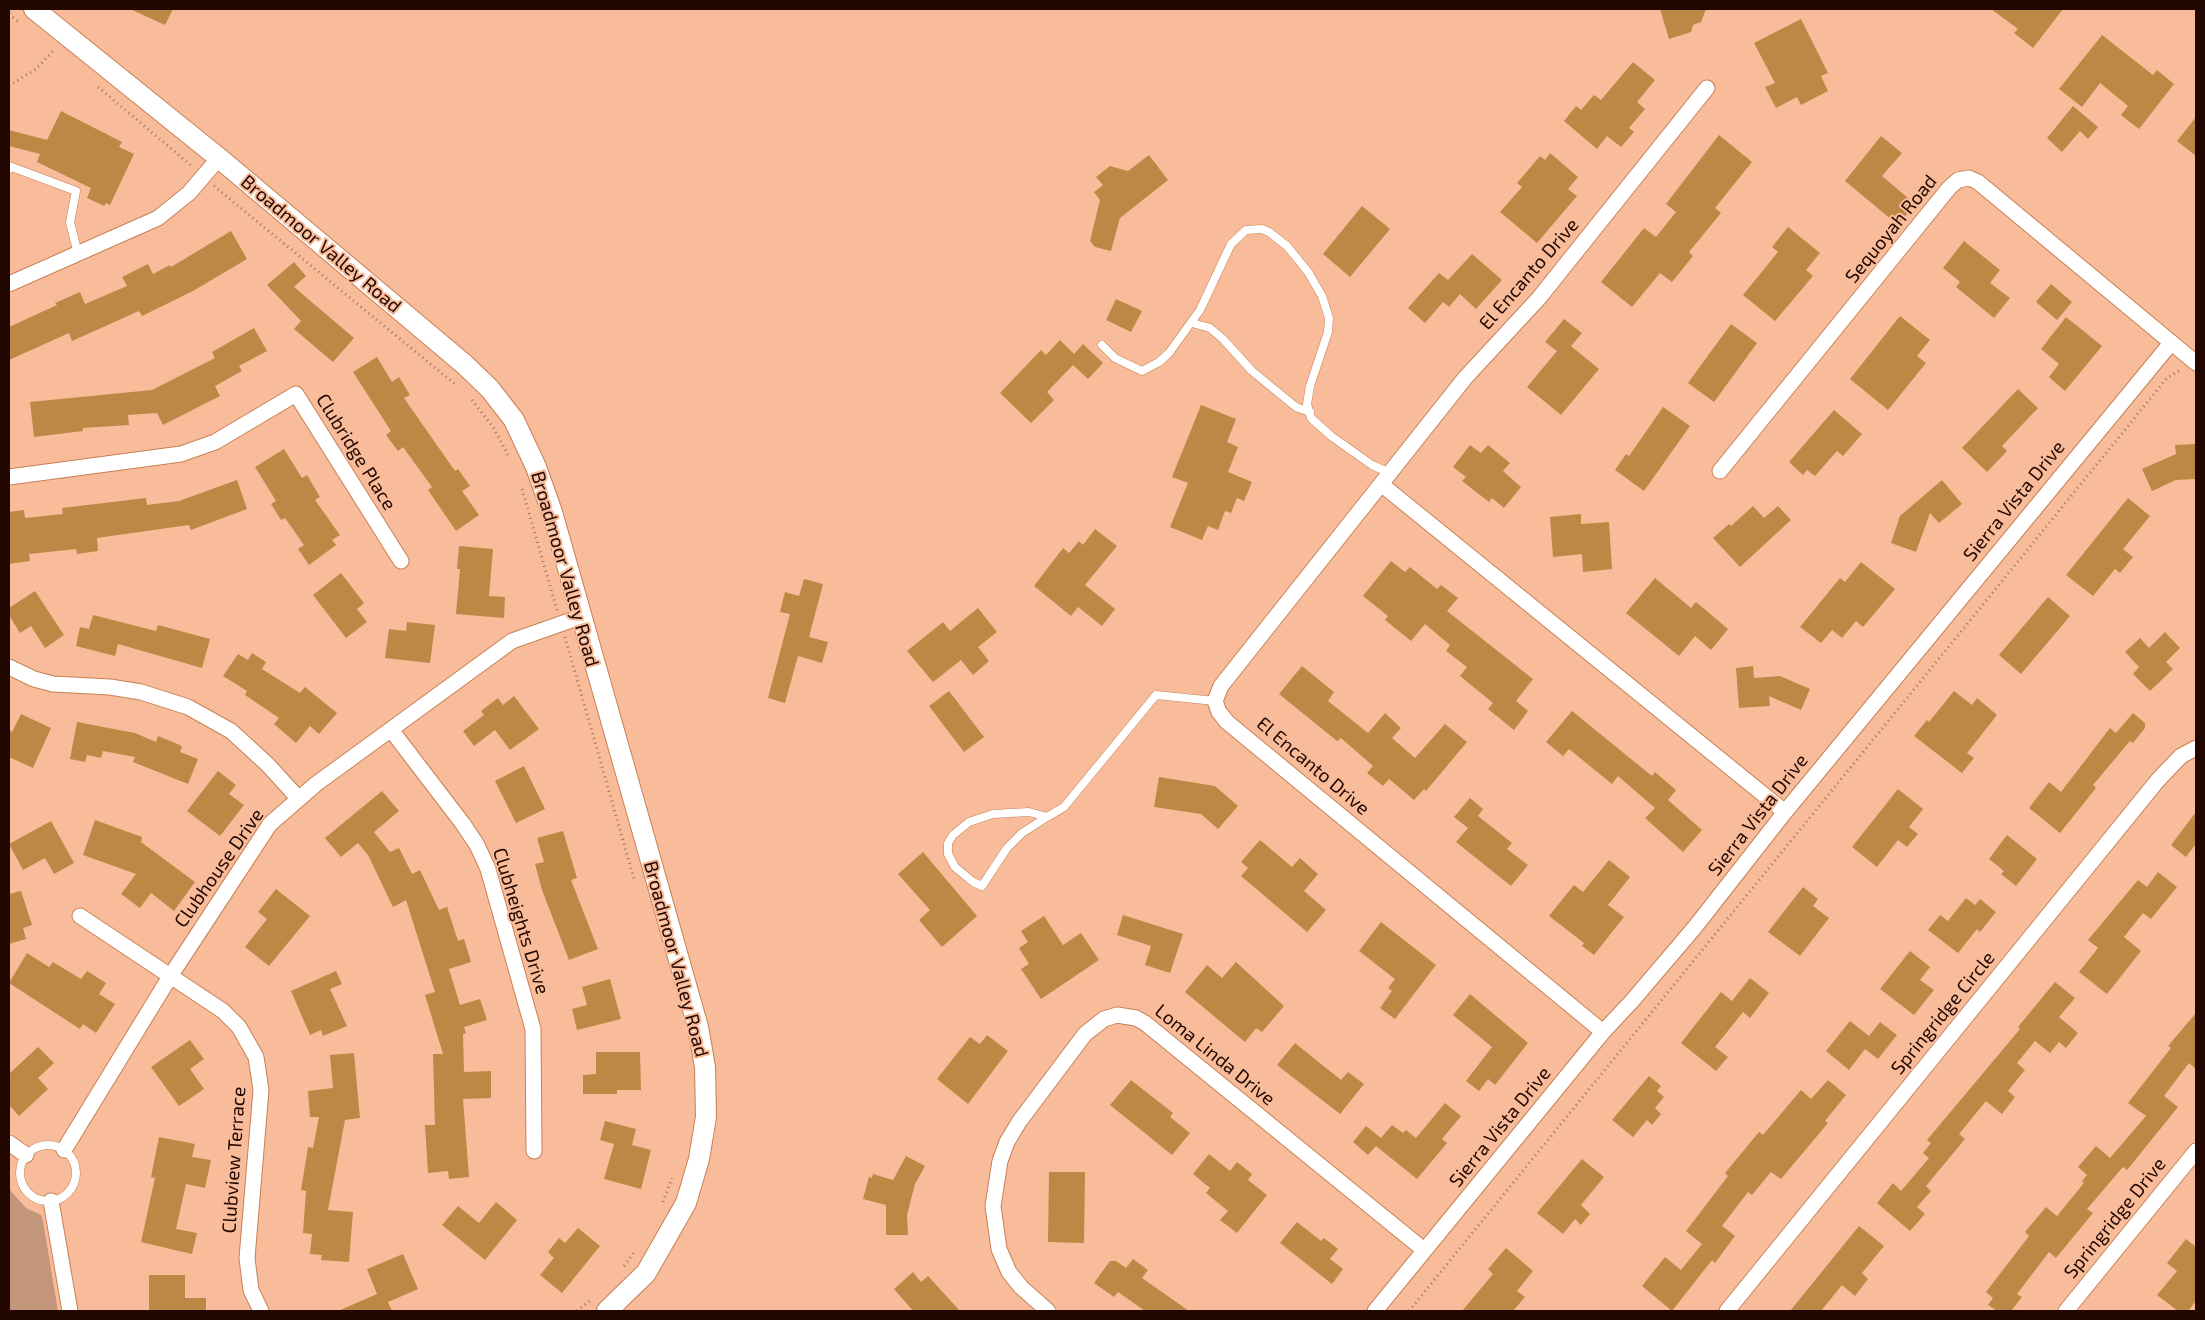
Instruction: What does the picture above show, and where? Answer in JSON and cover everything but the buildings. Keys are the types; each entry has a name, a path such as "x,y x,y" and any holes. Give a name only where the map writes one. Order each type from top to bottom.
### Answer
{"street":[{"name":"Broadmoor Valley Road","path":"42,11 67,36 218,158 464,364 490,389 514,420 536,467 552,512 580,617 698,1027 705,1067 706,1118 699,1159 686,1203 646,1273 608,1311"},
{"name":"El Encanto Drive","path":"1603,1032 1227,722 1219,712 1215,701 1221,686 1465,378 1539,298 1707,88"},
{"path":"9,284 158,218 174,207 218,158"},
{"name":"Sequoyah Road","path":"1720,471 1948,188 1958,180 1969,178 1978,182 2196,363"},
{"name":"Sierra Vista Drive","path":"1375,1311 1603,1032 1695,927 1785,812 2171,343"},
{"name":"Clubridge Place","path":"9,477 181,454 215,442 296,394 401,561"},
{"path":"1386,478 1785,812"},
{"name":"Clubhouse Drive","path":"64,1150 171,975 270,824 298,798 392,731 512,641 580,617"},
{"path":"9,667 34,679 53,684 110,687 141,692 188,708 223,727 244,742 298,798"},
{"name":"Clubheights Drive","path":"392,731 463,824 477,845 488,869 533,1029 534,1150"},
{"name":"Springridge Circle","path":"1727,1311 2158,780 2181,756 2196,748"},
{"name":"Clubview Terrace","path":"80,916 223,1011 239,1028 256,1057 261,1090 247,1258 251,1290 261,1311"},
{"name":"Loma Linda Drive","path":"1048,1311 1020,1287 1010,1272 1000,1249 993,1206 1000,1161 1007,1142 1019,1122 1085,1034 1104,1019 1117,1015 1136,1018 1145,1023 1424,1250"},
{"path":"9,1143 26,1155"},
{"name":"Springridge Drive","path":"2066,1311 2196,1150"},
{"path":"51,1201 70,1311"}],"lane":[{"path":"9,169 10,166 76,191 70,222 78,254"},
{"path":"1102,345 1115,358 1142,371 1159,362 1169,353 1192,323 1227,252 1239,235 1252,229 1262,229 1278,237 1308,272 1322,296 1328,318 1328,332 1310,386 1307,404 1312,418 1331,436 1372,465 1386,478"},
{"path":"1192,323 1210,328 1223,339 1252,371 1296,407 1310,412"},
{"path":"1047,818 1029,812 993,814 969,822 953,835 948,843 948,854 955,867 973,882 982,886 1007,848 1022,833 1047,818 1064,807 1156,695 1215,701"},
{"path":"48,1144 64,1150 75,1163 76,1180 67,1194 51,1201 35,1198 23,1186 20,1170 26,1155 40,1146 48,1144"}],"path":[{"path":"9,14 24,26"},
{"path":"9,86 36,69 67,36"},
{"path":"46,44 61,57"},
{"path":"92,82 241,209 460,388"},
{"path":"1409,1311 2167,378 2176,371 2182,372"},
{"path":"467,394 493,428 511,462"},
{"path":"518,480 636,884"},
{"path":"660,1211 673,1174"},
{"path":"618,1273 640,1244"},
{"path":"577,1311 598,1292"}],"shaded area":[{"path":"9,1189 26,1208 41,1215 58,1311 9,1311"}]}
